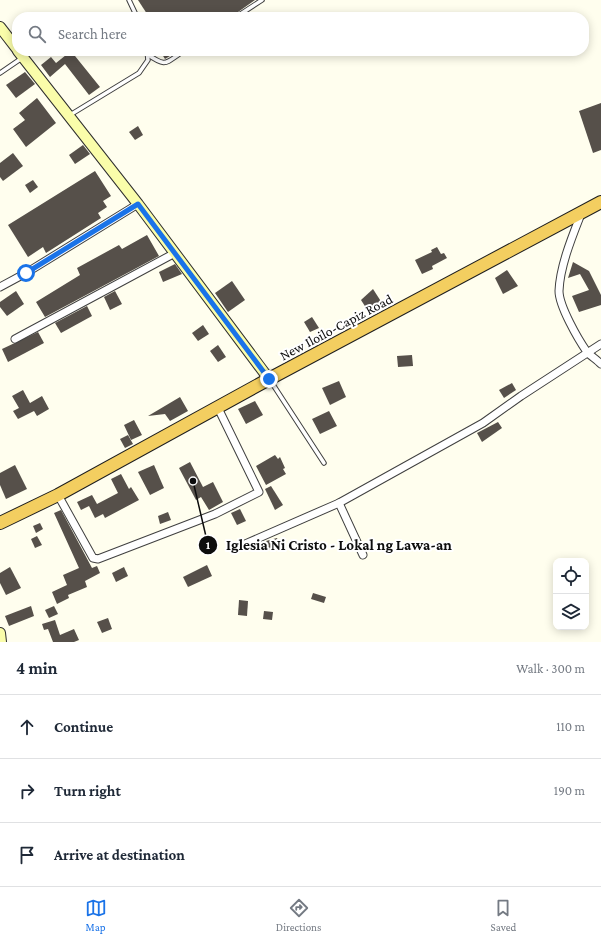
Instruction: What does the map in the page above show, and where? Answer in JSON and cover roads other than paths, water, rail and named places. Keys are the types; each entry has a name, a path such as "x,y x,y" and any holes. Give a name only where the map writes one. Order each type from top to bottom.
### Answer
{"highway":[{"name":"New Iloilo-Capiz Road","path":"0,523 58,495 269,379 601,202"}],"main road":[{"path":"0,27 12,42"},
{"path":"23,56 138,204 269,379"},
{"path":"0,633 1,642"}],"street":[{"path":"0,287 138,204"},
{"path":"581,214 569,245 559,292 563,306 588,353 601,364"},
{"path":"15,339 175,253"},
{"path":"245,544 339,503 483,423 520,396 601,344"},
{"path":"58,495 93,558 98,560 215,514 259,492 218,408"},
{"path":"339,503 363,555"}],"lane":[{"path":"129,0 135,12"},
{"path":"244,12 262,0"},
{"path":"0,73 16,56"},
{"path":"69,116 139,73 148,60 148,56"},
{"path":"152,56 160,63 166,63 176,56"},
{"path":"269,379 324,463"}],"place":[{"name":"Iglesia Ni Cristo - Lokal ng Lawa-an","path":"193,481"}]}
